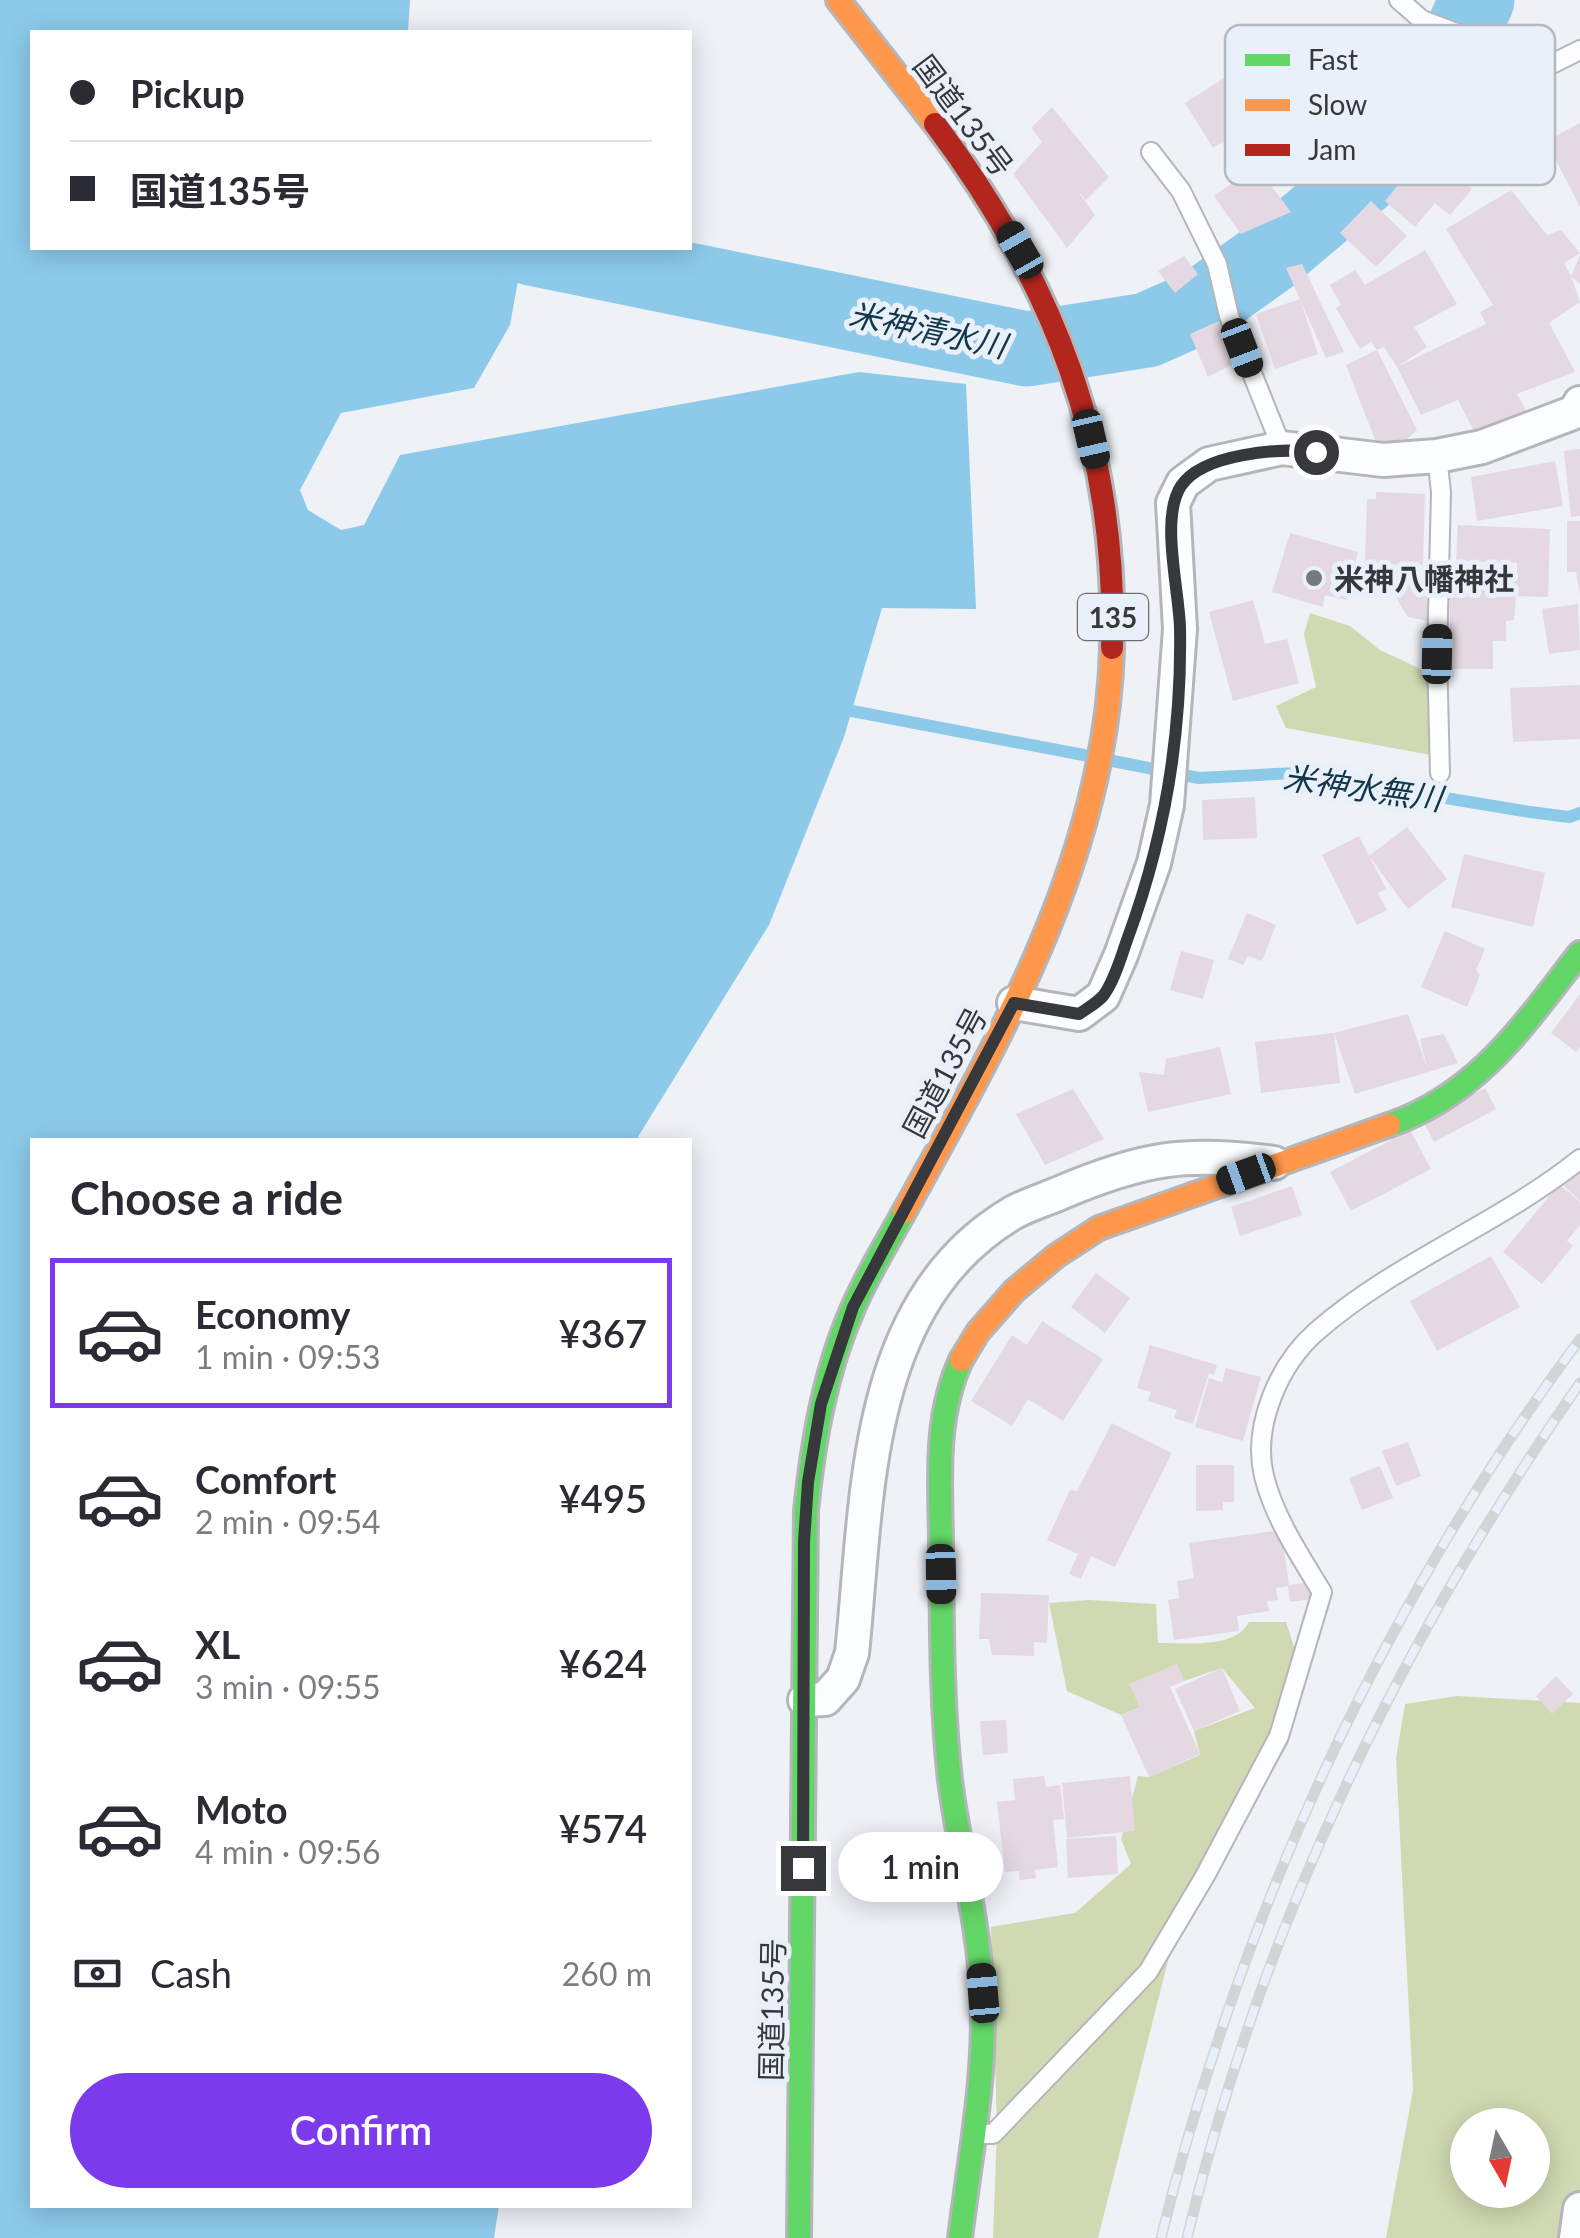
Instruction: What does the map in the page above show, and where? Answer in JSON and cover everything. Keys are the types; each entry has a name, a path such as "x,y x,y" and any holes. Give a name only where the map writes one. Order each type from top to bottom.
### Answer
{"main road":[{"name":"国道135号","path":"799,2238 808,1482 827,1381 853,1307 1014,1003 1044,937 1078,844 1105,734 1112,590 1098,465 1065,346 1044,297 982,187 838,0"},
{"path":"960,2238 983,2031 983,1993 951,1786 942,1684 940,1502 945,1406 965,1352 1016,1287 1054,1253 1099,1228 1404,1120 1454,1093 1498,1057 1580,952"}],"street":[{"path":"1014,1003 1079,1014 1103,996 1154,862 1167,804 1173,746 1180,629 1172,503 1182,482 1209,464 1282,448 1383,460 1437,456 1482,447 1575,412 1580,404"},
{"path":"804,1700 825,1698 843,1679 852,1653 868,1482 891,1366 910,1321 941,1278 985,1233 1014,1213 1107,1173 1181,1156 1215,1155 1276,1164"},
{"path":"1576,2238 1580,2209"}],"lane":[{"path":"1398,0 1434,25"},
{"path":"1555,63 1580,50"},
{"path":"1150,152 1180,191 1216,264 1229,316 1282,448"},
{"path":"1437,456 1440,773"},
{"path":"972,2134 993,2134 1148,1972 1206,1876 1279,1736 1322,1592 1290,1538 1264,1476 1260,1432 1280,1378 1315,1332 1580,1159"}],"green space":[{"path":"1310,613 1350,626 1380,650 1427,672 1430,755 1286,728 1276,706 1316,687 1304,634"},
{"path":"1089,1600 1156,1604 1158,1643 1221,1641 1242,1631 1249,1622 1286,1622 1302,1672 1288,1744 1173,1941 1098,2238 993,2238 997,2129 991,1927 1075,1913 1131,1864 1121,1839 1138,1776 1149,1777 1200,1755 1194,1731 1255,1708 1222,1668 1184,1681 1177,1664 1130,1685 1140,1707 1121,1715 1067,1691 1049,1603"},
{"path":"1457,1696 1580,1703 1580,2209 1576,2238 1386,2238 1413,2090 1396,1758 1405,1704"}],"water":[{"path":"0,0 410,0 408,30 30,30 30,250 524,250 510,325 474,388 341,413 300,490 308,510 341,530 364,525 400,455 859,372 966,384 976,609 882,608 844,737 769,925 637,1138 30,1138 30,2208 499,2208 494,2238 0,2238"}],"building":[{"path":"1225,77 1225,140 1213,148 1185,103"},
{"path":"1052,107 1109,177 1086,200 1077,190 1095,215 1067,248 1013,174 1042,142 1031,128"},
{"path":"1580,123 1580,207 1555,158 1555,136"},
{"path":"1229,185 1270,185 1291,212 1241,234 1214,196"},
{"path":"1398,185 1467,185 1472,189 1450,215 1435,203 1415,227 1385,201"},
{"path":"1511,190 1547,235 1561,230 1580,253 1564,263 1580,302 1549,323 1575,372 1517,394 1534,426 1482,447 1458,400 1421,415 1397,367 1486,324 1480,312 1493,305 1446,229"},
{"path":"1371,201 1407,236 1376,267 1340,233"},
{"path":"1425,250 1457,304 1414,327 1427,347 1397,367 1384,347 1377,350 1371,342 1360,349 1336,308 1341,305 1330,285 1355,270 1365,285"},
{"path":"1580,255 1580,284 1571,276"},
{"path":"1184,256 1198,274 1175,293 1158,271"},
{"path":"1302,264 1344,352 1326,358 1286,268"},
{"path":"1300,299 1318,354 1275,369 1256,314"},
{"path":"1219,321 1239,361 1208,377 1190,334"},
{"path":"1377,350 1417,430 1383,460 1346,365"},
{"path":"1580,449 1580,516 1571,517 1564,451"},
{"path":"1555,461 1563,506 1477,521 1471,477"},
{"path":"1376,492 1425,494 1423,565 1365,564 1367,499 1376,499"},
{"path":"1567,521 1580,521 1580,594 1576,572 1567,572"},
{"path":"1458,525 1550,529 1548,597 1516,596 1514,620 1506,621 1506,641 1493,641 1493,669 1451,669 1449,573 1517,573 1517,563 1456,561"},
{"name":"米神八幡神社","path":"1290,533 1358,552 1347,600 1325,595 1323,607 1272,592"},
{"path":"1383,577 1427,578 1427,621 1408,617"},
{"path":"1253,600 1265,644 1287,639 1299,683 1233,701 1209,612"},
{"path":"1578,604 1580,650 1549,654 1542,609"},
{"path":"1580,685 1580,739 1513,742 1510,688"},
{"path":"1255,797 1257,838 1203,840 1202,800"},
{"path":"1407,827 1447,879 1408,909 1369,856"},
{"path":"1359,836 1386,889 1378,893 1387,910 1357,925 1322,855"},
{"path":"1464,854 1545,873 1533,927 1451,907"},
{"path":"1247,913 1276,925 1262,961 1248,956 1243,965 1228,959"},
{"path":"1445,931 1485,949 1467,1007 1421,987"},
{"path":"1181,951 1214,960 1203,999 1170,990"},
{"path":"1580,994 1580,1047 1576,1052 1551,1033"},
{"path":"1408,1014 1427,1067 1420,1039 1444,1034 1458,1063 1355,1094 1334,1033"},
{"path":"1334,1033 1340,1083 1261,1093 1255,1042"},
{"path":"1220,1047 1231,1094 1148,1112 1139,1072 1164,1075 1166,1059"},
{"path":"1485,1088 1496,1109 1434,1142 1423,1121"},
{"path":"1073,1089 1104,1139 1045,1165 1016,1114"},
{"path":"1410,1130 1431,1169 1351,1211 1330,1172"},
{"path":"1580,1166 1580,1201 1563,1185"},
{"path":"1559,1184 1580,1202 1580,1225 1567,1241 1573,1246 1542,1284 1503,1252"},
{"path":"1292,1186 1302,1215 1240,1236 1231,1207"},
{"path":"1491,1256 1520,1307 1437,1351 1410,1301"},
{"path":"1096,1273 1130,1298 1105,1333 1071,1307"},
{"path":"1042,1321 1103,1359 1063,1421 1028,1399 1012,1426 971,1401 1012,1335 1027,1345"},
{"path":"1150,1345 1217,1365 1214,1375 1209,1373 1193,1424 1174,1418 1177,1410 1148,1401 1151,1392 1137,1388"},
{"path":"1226,1368 1261,1377 1243,1441 1195,1427 1209,1378 1222,1382"},
{"path":"1112,1423 1172,1453 1115,1567 1091,1556 1081,1579 1069,1574 1078,1554 1047,1540 1070,1490 1077,1491"},
{"path":"1408,1442 1421,1476 1396,1486 1382,1451"},
{"path":"1196,1465 1234,1465 1234,1502 1223,1502 1223,1510 1196,1511"},
{"path":"1380,1466 1393,1498 1362,1510 1349,1478"},
{"path":"1281,1530 1289,1585 1309,1582 1312,1599 1290,1602 1288,1586 1276,1588 1278,1600 1267,1601 1269,1611 1237,1616 1239,1631 1174,1640 1168,1600 1179,1598 1177,1581 1194,1578 1189,1543"},
{"path":"981,1593 1049,1595 1047,1643 1034,1642 1034,1656 992,1655 989,1639 979,1639"},
{"path":"1177,1664 1184,1681 1170,1687 1200,1754 1149,1777 1121,1715 1140,1707 1129,1684"},
{"path":"1222,1668 1240,1711 1194,1731 1175,1689"},
{"path":"1556,1676 1573,1694 1552,1714 1536,1696"},
{"path":"1006,1720 1008,1753 983,1755 980,1721"},
{"path":"1044,1776 1046,1787 1060,1785 1064,1819 1053,1820 1058,1867 1035,1870 1036,1878 1020,1880 1019,1871 1005,1872 997,1802 1015,1800 1013,1779"},
{"path":"1130,1776 1135,1831 1067,1838 1062,1783"},
{"path":"1116,1836 1118,1874 1068,1878 1066,1839"}],"waterway":[{"name":"米神清水川","path":"1466,25 1477,0"},
{"name":"米神清水川","path":"541,250 1027,349 1147,330 1201,306 1268,258 1354,185"},
{"name":"米神水無川","path":"852,711 1089,756"},
{"name":"米神水無川","path":"1113,761 1199,778 1295,773 1530,812 1569,817 1580,813"}],"railway":[{"path":"1161,2238 1232,1999 1276,1882 1326,1768 1381,1656 1442,1547 1508,1441 1580,1339"},
{"path":"1187,2238 1254,2009 1343,1792 1452,1584 1580,1383"}],"traffic: fast":[{"path":"1389,1125 1421,1112 1474,1076 1519,1030 1580,953"},
{"path":"799,2238 806,1511 817,1433 843,1332 904,1212"},
{"path":"960,2238 977,2114 983,2021 977,1937 950,1780 943,1690 941,1448 947,1403 961,1360"}],"traffic: slow":[{"path":"838,0 935,124"},
{"path":"904,1212 1011,1011 1070,870 1091,798 1106,724 1112,648"},
{"path":"961,1360 978,1332 1014,1291 1056,1256 1099,1228 1389,1125"}],"traffic: jam":[{"path":"935,124 1014,244 1045,306 1070,370 1090,436 1104,504 1111,575 1112,648"}],"place":[{"name":"米神八幡神社","path":"1314,578"}],"route":[{"path":"803,1868 804,1542 808,1482 821,1404 838,1343 887,1241 1014,1003 1079,1014 1103,996 1121,955 1154,862 1167,804 1180,629 1172,503 1182,482 1209,464 1282,448 1316,452"}]}
